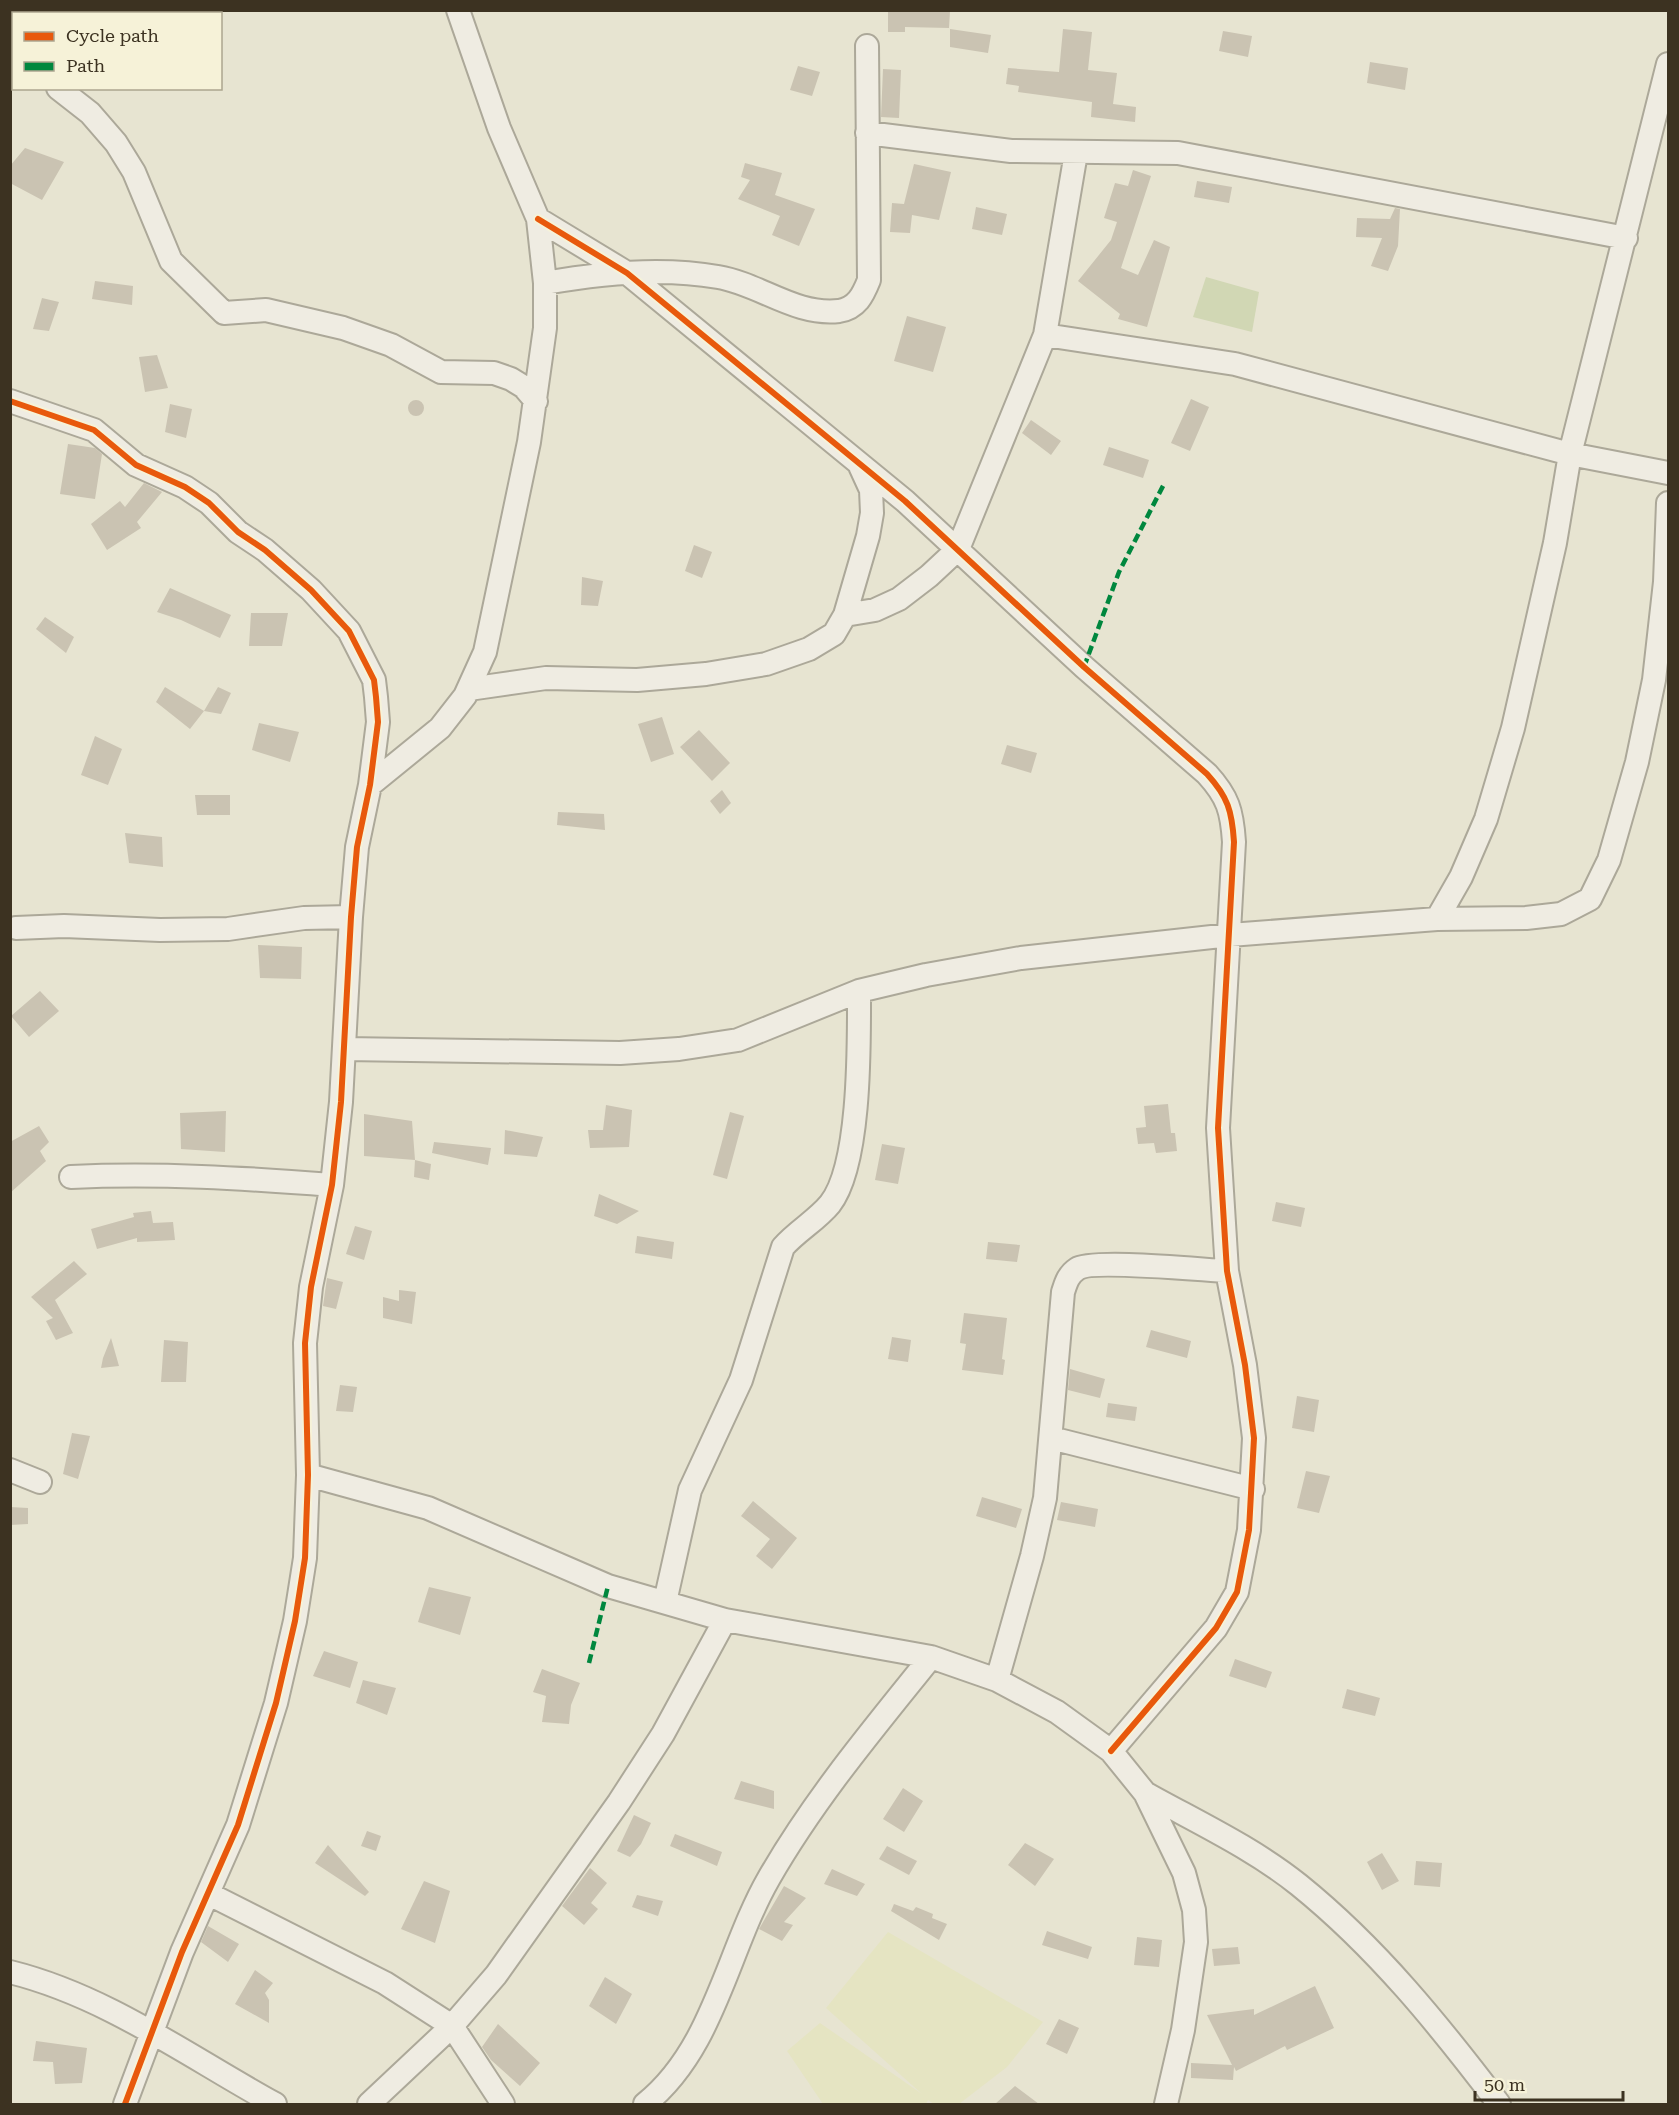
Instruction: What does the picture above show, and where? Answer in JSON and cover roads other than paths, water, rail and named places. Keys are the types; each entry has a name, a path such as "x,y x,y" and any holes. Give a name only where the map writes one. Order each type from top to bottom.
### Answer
{"street":[{"path":"370,785 440,728 469,689 485,652 536,401 545,328 545,283 538,219 499,128 458,10"},
{"path":"545,283 627,273 718,277 749,286 814,312 842,310 861,300 869,280 867,46"},
{"path":"1437,919 1461,877 1486,819 1514,728 1555,543 1570,454 1668,64"},
{"path":"61,90 90,113 116,143 134,171 171,261 224,313 266,310 343,328 391,345 441,372 494,373 511,379 524,387 536,401"},
{"path":"867,134 1011,152 1178,153 1221,159 1626,238"},
{"path":"845,615 875,610 899,598 929,576 958,549 1046,335 1076,153"},
{"path":"538,219 627,273 958,549 1084,667 1207,774 1223,792 1233,818 1230,935 1218,1128 1227,1271 1245,1365 1253,1427 1253,1489 1250,1530 1237,1592 1216,1628 1111,1751"},
{"path":"1046,335 1235,364 1570,454 1668,473"},
{"path":"10,401 94,430 136,465 185,487 209,503 238,532 265,550 339,618 349,631 374,680 378,722 370,785 357,848 351,917 345,1049 332,1185 311,1287 305,1343 308,1474 305,1557 276,1703 238,1825 182,1952 125,2104"},
{"path":"469,689 546,678 637,680 706,674 766,664 818,644 834,634 845,615 872,513 871,490 860,465"},
{"path":"345,1049 620,1053 679,1049 738,1040 859,991 926,975 1021,958 1230,935 1437,919 1526,918 1561,914 1590,899 1609,860 1637,762 1654,680 1665,582 1668,503"},
{"path":"16,928 64,926 160,930 228,929 304,918 351,917"},
{"path":"665,1602 690,1490 741,1380 783,1247 830,1204 842,1184 852,1137 859,1060 859,991"},
{"path":"71,1177 136,1174 212,1176 332,1185"},
{"path":"997,1680 1032,1556 1045,1498 1063,1292 1068,1277 1079,1267 1102,1266 1227,1271"},
{"path":"1051,1438 1253,1489"},
{"path":"10,1470 40,1482"},
{"path":"308,1474 428,1508 608,1586 725,1620 931,1657 997,1680 1057,1712 1111,1751 1146,1793 1184,1873 1194,1910 1196,1942 1193,1977 1166,2104"},
{"path":"369,2104 452,2026 496,1975 619,1802 663,1734 725,1620"},
{"path":"645,2104 680,2066 705,2024 768,1881 793,1837 835,1778 931,1657"},
{"path":"1146,1793 1242,1846 1298,1884 1390,1970 1451,2041 1499,2104"},
{"path":"209,1894 327,1951 385,1983 452,2026 503,2104"},
{"path":"10,1972 36,1978 97,2001 275,2104"}]}
